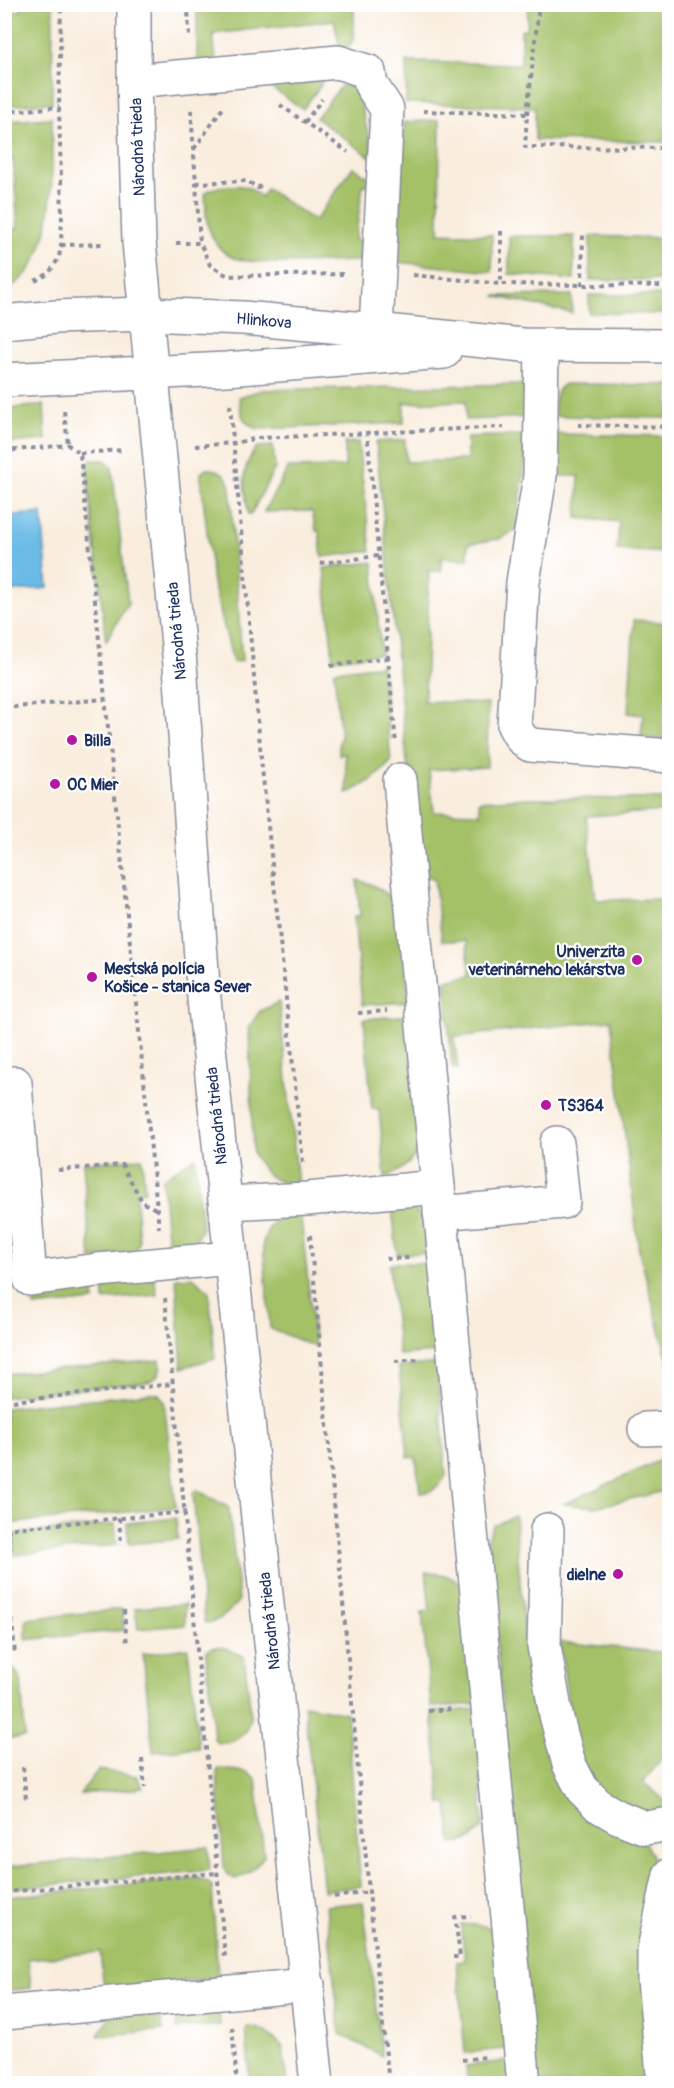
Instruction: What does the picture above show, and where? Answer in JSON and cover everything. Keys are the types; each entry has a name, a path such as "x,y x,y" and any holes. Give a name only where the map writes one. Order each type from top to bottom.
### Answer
{"street":[{"name":"Národná trieda","path":"134,4 139,242 179,653 204,999 317,2084"},
{"path":"134,81 338,62 369,72 371,85 387,109 376,330"},
{"name":"Hlinkova","path":"4,322 56,317 145,314 225,317 532,346"},
{"path":"532,346 541,426 540,476 523,582 514,726 521,738 530,745 669,756"},
{"name":"Hlinkova","path":"4,380 226,369 532,346 669,346"},
{"path":"400,780 460,1438 524,2084"},
{"path":"4,1084 15,1083 15,1229 30,1279 231,1258"},
{"path":"226,1203 307,1199 563,1202 557,1143"},
{"path":"547,1530 544,1646 556,1715 569,1764 582,1789 599,1806 618,1817 646,1828 669,1824"},
{"path":"664,2084 662,1981 654,1949 669,1875"},
{"path":"4,2013 308,1985"}],"path":[{"path":"33,282 48,274 54,266 61,245 61,4"},
{"path":"188,4 189,76 200,243"},
{"path":"528,6 539,5 525,147 669,148"},
{"path":"278,104 383,177"},
{"path":"4,112 60,107"},
{"path":"387,109 527,114"},
{"path":"196,183 247,181 258,188 261,185"},
{"path":"501,231 501,284"},
{"path":"582,286 583,232"},
{"path":"228,276 379,273 501,284 669,286"},
{"path":"389,2084 369,1892 307,1199 262,768 234,443 259,438 367,431 541,426 669,427"},
{"path":"367,431 400,780"},
{"path":"320,563 378,556"},
{"path":"330,666 388,658"},
{"path":"4,708 105,699"},
{"path":"67,703 68,709"},
{"path":"669,971 669,989"},
{"path":"50,1171 122,1165 143,1203 157,1209"},
{"path":"4,1402 173,1384"},
{"path":"11,1556 6,1529 186,1512"},
{"path":"119,1518 121,1545"},
{"path":"124,1610 128,1645"},
{"path":"12,1620 15,1655"},
{"path":"142,1759 145,1788"},
{"path":"23,1767 26,1799"},
{"path":"4,1892 217,1873"},
{"path":"453,1957 460,1957 456,1917 478,1916"}],"green space":[{"path":"22,5 53,5 52,102 5,106 5,11 21,11"},
{"path":"197,5 354,5 354,37 350,46 340,49 334,20 213,34 216,61 197,65"},
{"path":"528,5 669,5 669,142 535,140 535,107 406,103 407,62 521,64 521,30 527,29"},
{"path":"321,79 321,85 303,109 261,81"},
{"path":"346,85 357,91 375,160 316,118 340,87"},
{"path":"52,118 51,199 44,239 27,273 17,283 5,289 5,230 18,228 13,159 5,159 5,121"},
{"path":"440,120 439,233 492,235 492,272 397,262 404,122"},
{"path":"353,167 373,180 372,186 363,185 355,240 363,242 360,261 271,263 238,259 220,249 212,237 206,214 205,193 209,191 220,187 245,186 261,197 267,189 315,221"},
{"path":"509,236 574,236 574,280 509,274"},
{"path":"590,236 669,238 669,280 590,280"},
{"path":"572,295 572,313 494,296"},
{"path":"589,295 669,295 669,314 589,313"},
{"path":"519,384 526,386 530,417 466,420 466,401 404,403 404,423 258,429 245,420 241,413 239,397 261,390"},
{"path":"565,384 669,385 669,418 555,416 556,394"},
{"path":"44,405 46,440 5,443 5,409"},
{"path":"555,434 669,436 669,553 617,550 619,522 577,518 579,476 554,476"},
{"path":"529,435 516,530 499,539 468,544 468,559 441,558 441,571 427,571 429,574 425,697 423,701 488,704 487,767 429,770 434,812 480,813 479,801 528,798 669,799 669,811 586,816 596,900 669,899 669,1365 639,1251 611,1020 454,1037 458,1069 452,1068 445,980 471,975 466,941 442,941 434,879 421,870 416,855 376,442 405,440 406,462 467,460 467,437"},
{"path":"358,442 371,551 322,557 319,531 316,531 312,511 264,512 288,468 345,467 345,443"},
{"path":"273,446 275,468 251,514 248,514 244,479 247,464 257,447"},
{"path":"90,460 105,460 112,467 128,603 106,641 87,473"},
{"path":"206,469 222,473 227,478 230,487 242,661 233,662 213,583 201,480 201,473"},
{"path":"373,562 381,654 333,659 324,568"},
{"path":"634,620 669,623 669,740 641,737 643,715 628,713"},
{"path":"382,665 391,762 372,780 347,794 345,754 339,755 339,740 341,739 334,671"},
{"path":"357,880 378,888 396,904 410,1002 362,1005 354,917 360,916"},
{"path":"279,1002 298,1186 282,1183 271,1177 261,1167 253,1153 249,1027 260,1011"},
{"path":"412,1015 423,1141 408,1164 385,1177 379,1109 372,1109 364,1019"},
{"path":"195,1157 202,1229 196,1239 168,1248 162,1179"},
{"path":"142,1158 145,1191 136,1193 139,1243 135,1251 91,1259 83,1163"},
{"path":"391,1197 411,1207 421,1218 426,1232 428,1253 397,1254"},
{"path":"300,1209 315,1347 270,1328 263,1242 270,1226 282,1215"},
{"path":"428,1263 436,1352 399,1355 389,1265"},
{"path":"154,1275 157,1295 104,1300 103,1280"},
{"path":"193,1277 209,1291 215,1358 182,1368 176,1278"},
{"path":"92,1282 94,1301 34,1307 33,1296 36,1289"},
{"path":"160,1360 159,1374 148,1382 5,1397 5,1374"},
{"path":"437,1363 446,1475 436,1488 420,1493 416,1458 408,1457 399,1367"},
{"path":"159,1394 164,1401 176,1507 5,1524 5,1408"},
{"path":"669,1456 669,1490 596,1507 564,1504"},
{"path":"197,1490 229,1508 239,1600 220,1618 205,1623 193,1493"},
{"path":"515,1516 526,1657 539,1656 554,1745 644,1843 652,1855 655,1874 657,2083 534,2083 488,1538 493,1525"},
{"path":"176,1518 178,1539 129,1544 127,1523"},
{"path":"115,1524 117,1545 15,1555 14,1534"},
{"path":"426,1572 448,1576 457,1581 465,1590 479,1704 431,1707 422,1612 430,1611"},
{"path":"185,1604 185,1625 138,1629 135,1608"},
{"path":"122,1609 124,1630 26,1640 26,1619"},
{"path":"560,1642 669,1653 667,1727 669,1728 669,1754 667,1753 643,1782 669,1804 669,1809 645,1816 597,1791 574,1746"},
{"path":"215,1647 226,1648 244,1657 250,1718 246,1730 238,1738 228,1743 216,1742 214,1738 206,1651"},
{"path":"188,1648 199,1748 153,1752 143,1654"},
{"path":"4,1666 14,1669 21,1679 25,1737 7,1739 8,1757 5,1757"},
{"path":"304,1705 347,1713 361,1886 324,1891"},
{"path":"479,1709 483,1826 470,1839 452,1843 447,1804 441,1804 432,1712"},
{"path":"219,1769 247,1772 256,1779 264,1856 251,1870 235,1879 227,1875 224,1867 217,1772"},
{"path":"98,1770 137,1776 143,1788 80,1794"},
{"path":"208,1847 210,1870 5,1889 5,1867"},
{"path":"199,1878 212,1887 218,1978 104,1989 100,1952 28,1959 31,1988 5,1991 5,1897"},
{"path":"363,1902 382,2056 340,2034 326,1906"},
{"path":"461,1924 485,1926 496,1934 514,2048 465,2053 457,1962 465,1961"},
{"path":"218,1997 220,2025 177,2029 173,2002"},
{"path":"159,2002 163,2030 98,2036 110,2019 123,2009"},
{"path":"248,2027 263,2031 283,2047 287,2083 250,2083 246,2029"},
{"path":"515,2060 517,2083 468,2083 466,2066"}],"water":[{"path":"42,513 48,588 5,592 5,516"}],"place":[{"name":"Billa","path":"72,740"},
{"name":"OC Mier","path":"55,784"},
{"name":"Univerzita veterinárneho lekárstva","path":"637,960"},
{"name":"Mestská polícia Košice - stanica Sever","path":"92,977"},
{"name":"TS364","path":"546,1105"},
{"name":"dielne","path":"618,1574"}]}
